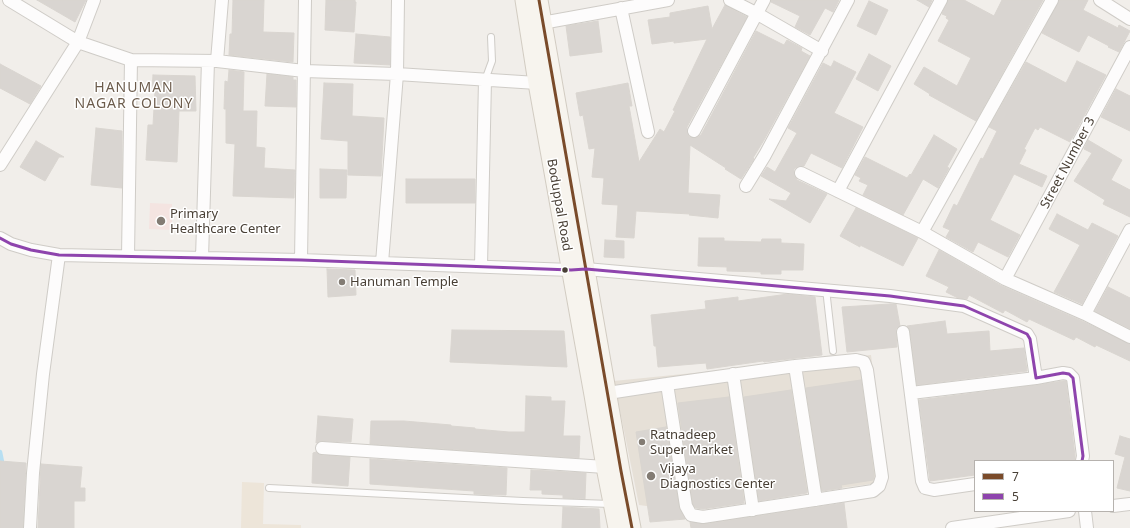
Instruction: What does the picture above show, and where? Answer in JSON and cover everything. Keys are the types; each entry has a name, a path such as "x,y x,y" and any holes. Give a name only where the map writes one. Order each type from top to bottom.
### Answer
{"street":[{"path":"9,0 78,42 131,60 212,61 304,71 397,74 537,83"},
{"path":"0,165 78,42 94,0"},
{"path":"202,258 212,61 222,0"},
{"path":"301,260 305,0"},
{"path":"382,263 397,74 398,0"},
{"name":"Boduppal Road","path":"524,0 537,83 578,270 608,392 632,528"},
{"name":"Boduppal Road","path":"539,0 578,270 593,395 604,467 617,528"},
{"path":"542,23 668,0"},
{"path":"730,0 822,51"},
{"path":"694,131 764,0"},
{"path":"746,186 765,155 848,0"},
{"path":"838,191 942,0"},
{"path":"922,232 1052,0"},
{"path":"1100,0 1130,19"},
{"path":"621,8 648,132"},
{"name":"Street Number 3","path":"1005,279 1130,47"},
{"path":"128,256 131,60"},
{"path":"481,266 485,80"},
{"path":"801,173 922,232 1005,279 1085,314 1130,337"},
{"path":"1085,314 1130,230"},
{"path":"0,238 11,244 31,250 59,255 301,260 578,270 826,289 890,296 964,306 1027,334 1030,339 1036,378"},
{"path":"30,528 43,374 59,255"},
{"path":"903,332 922,482 925,488 934,490 974,484"},
{"path":"608,392 795,366 856,360 864,362 867,370 882,477 879,486 873,492 703,517 692,515 686,506 667,384"},
{"path":"795,366 816,500"},
{"path":"911,393 1036,378 1063,373 1069,374 1073,378 1083,456 1082,460"},
{"path":"733,374 753,510"},
{"path":"322,448 604,467"},
{"path":"1114,506 1130,504"},
{"path":"952,528 1062,512"},
{"path":"1085,512 1087,528"}],"lane":[{"path":"485,80 492,61 490,37"},
{"path":"826,289 833,351"},
{"path":"268,488 612,504"}],"shaded area":[{"name":"Primary Healthcare Center","path":"150,203 172,204 172,230 149,229"},
{"path":"871,355 886,482 676,510 639,505 614,381"},
{"path":"242,482 264,483 263,524 301,525 301,528 241,528"}],"building":[{"path":"37,0 86,0 75,22"},
{"path":"233,0 264,0 263,32 294,33 293,62 229,55 230,34 232,34"},
{"path":"326,0 355,0 354,32 325,30"},
{"path":"771,0 839,0 833,12 825,8 810,35 795,27 800,16 771,2"},
{"path":"917,0 932,0 929,7"},
{"path":"948,0 964,0 994,16 1002,0 1043,0 976,121 929,95 930,94 914,84 924,67 957,86 971,58 938,41 949,20 946,18 947,16 942,14"},
{"path":"1059,0 1088,0 1083,10 1118,28 1119,25 1130,31 1119,52 1088,35 1079,52 1042,33"},
{"path":"869,1 888,10 876,35 857,26"},
{"path":"725,5 747,17 687,127 687,132 690,137 695,138 701,135 756,31 784,45 787,40 802,48 801,51 810,56 753,158 754,159 741,179 690,145 688,193 720,195 718,218 689,215 690,214 636,211 634,238 616,237 618,205 602,204 604,178 592,177 595,148 589,149 583,115 580,116 576,93 628,83 632,106 629,106 639,162 660,129 664,132 707,39 652,44 648,20 670,17 670,13 708,6 712,29"},
{"path":"598,21 602,52 570,56 566,26"},
{"path":"356,34 390,37 390,65 354,63"},
{"path":"869,54 891,66 878,91 856,79"},
{"path":"834,61 856,72 834,113 863,127 842,168 811,153 804,166 794,169 794,174 797,180 827,194 810,223 769,199 786,201 791,193 761,176 767,167 775,172 797,133 788,128 823,63 831,67"},
{"path":"1077,61 1106,75 1070,142 1040,127 1038,130 1035,128 1024,149 1026,150 1019,164 1047,176 1042,187 1014,174 990,220 1020,235 1008,257 978,242 973,252 946,237 950,230 943,227 954,204 957,206 981,158 983,159 997,131 989,127 1026,62 1066,83"},
{"path":"0,64 41,86 30,104 0,88"},
{"path":"229,70 244,72 243,111 257,111 256,147 265,148 264,168 295,170 294,198 233,196 235,144 226,143 226,109 224,109 225,81 228,82"},
{"path":"267,74 293,77 293,80 296,80 296,107 265,106"},
{"path":"153,75 195,76 196,111 179,111 177,162 146,160 148,125 153,125 155,91 152,91"},
{"path":"324,83 353,84 352,116 384,118 381,176 348,175 348,141 321,139"},
{"path":"1116,89 1130,96 1130,131 1101,117"},
{"path":"96,128 122,131 122,188 91,185"},
{"path":"934,135 957,149 938,188 923,179 903,215 863,195 868,185 859,181 861,178 855,175 865,157 907,178 910,174 911,175"},
{"path":"1088,140 1122,160 1111,180 1130,190 1130,217 1103,204 1105,200 1074,181 1092,153 1084,149"},
{"path":"36,141 64,157 59,157 45,181 20,167"},
{"path":"320,169 347,170 346,198 320,198"},
{"path":"406,179 475,179 475,203 406,203"},
{"path":"856,208 918,238 903,266 860,245 860,247 840,236"},
{"path":"1057,214 1088,230 1092,223 1118,236 1082,304 1054,292 1080,245 1049,229"},
{"path":"699,238 724,238 724,241 761,242 762,239 781,239 781,243 804,244 803,270 781,270 781,274 761,274 761,272 727,271 727,267 698,266"},
{"path":"605,240 624,241 624,258 604,257"},
{"path":"939,250 1002,286 1130,344 1130,361 1096,345 1095,347 1076,337 1074,340 1029,319 1027,322 1005,310 1003,313 969,295 967,299 958,298 946,292 949,287 926,276"},
{"name":"Hanuman Temple","path":"327,269 355,270 356,295 328,297"},
{"path":"1108,287 1130,298 1130,329 1095,311"},
{"path":"788,294 815,297 822,355 707,369 706,363 658,367 651,315 706,309 705,301 738,297 738,301"},
{"path":"896,304 900,326 896,329 897,347 847,352 842,307"},
{"path":"945,321 947,334 989,331 990,351 1024,348 1027,371 917,385 910,331 907,326"},
{"path":"452,330 564,331 567,367 450,362"},
{"path":"861,380 874,476 873,480 841,485 842,488 822,491 806,388"},
{"path":"1066,381 1075,460 974,460 974,475 930,481 919,400"},
{"path":"791,390 807,493 759,501 744,397"},
{"path":"526,396 551,397 551,401 565,401 563,436 580,436 579,458 370,444 371,421 404,421 451,425 475,429 525,432"},
{"path":"729,397 744,503 703,509 696,508 693,504 678,403"},
{"path":"318,416 353,419 351,442 322,441 316,443"},
{"path":"666,427 679,507 685,519 650,522 636,432"},
{"path":"1120,436 1130,439 1130,491 1117,488 1125,457 1115,454"},
{"path":"316,452 322,455 350,457 348,486 312,483 313,453"},
{"path":"370,459 507,468 506,495 474,494 474,491 370,484"},
{"path":"0,461 26,463 23,528 0,528"},
{"path":"41,464 82,467 80,488 85,488 85,501 74,501 74,528 38,528"},
{"path":"531,470 586,473 585,499 563,498 563,495 542,494 542,490 530,490"},
{"path":"844,503 847,528 691,528 690,522 704,524"},
{"path":"563,507 599,509 600,528 562,528"}],"waterway":[{"path":"0,452 3,467"}],"transit line":[{"name":"7","path":"539,0 632,528"},
{"name":"5","path":"0,238 11,244 31,250 59,255 301,260 571,270 586,269 890,296 964,306 1027,334 1030,339 1036,378 1063,373 1069,374 1073,378 1083,456 1082,460"}],"place":[{"name":"Primary Healthcare Center","path":"161,221"},
{"name":"Hanuman Temple","path":"342,282"},
{"name":"Ratnadeep Super Market","path":"642,442"},
{"name":"Vijaya Diagnostics Center","path":"651,476"}],"district":[{"name":"HANUMAN NAGAR COLONY","path":"134,96"}]}
